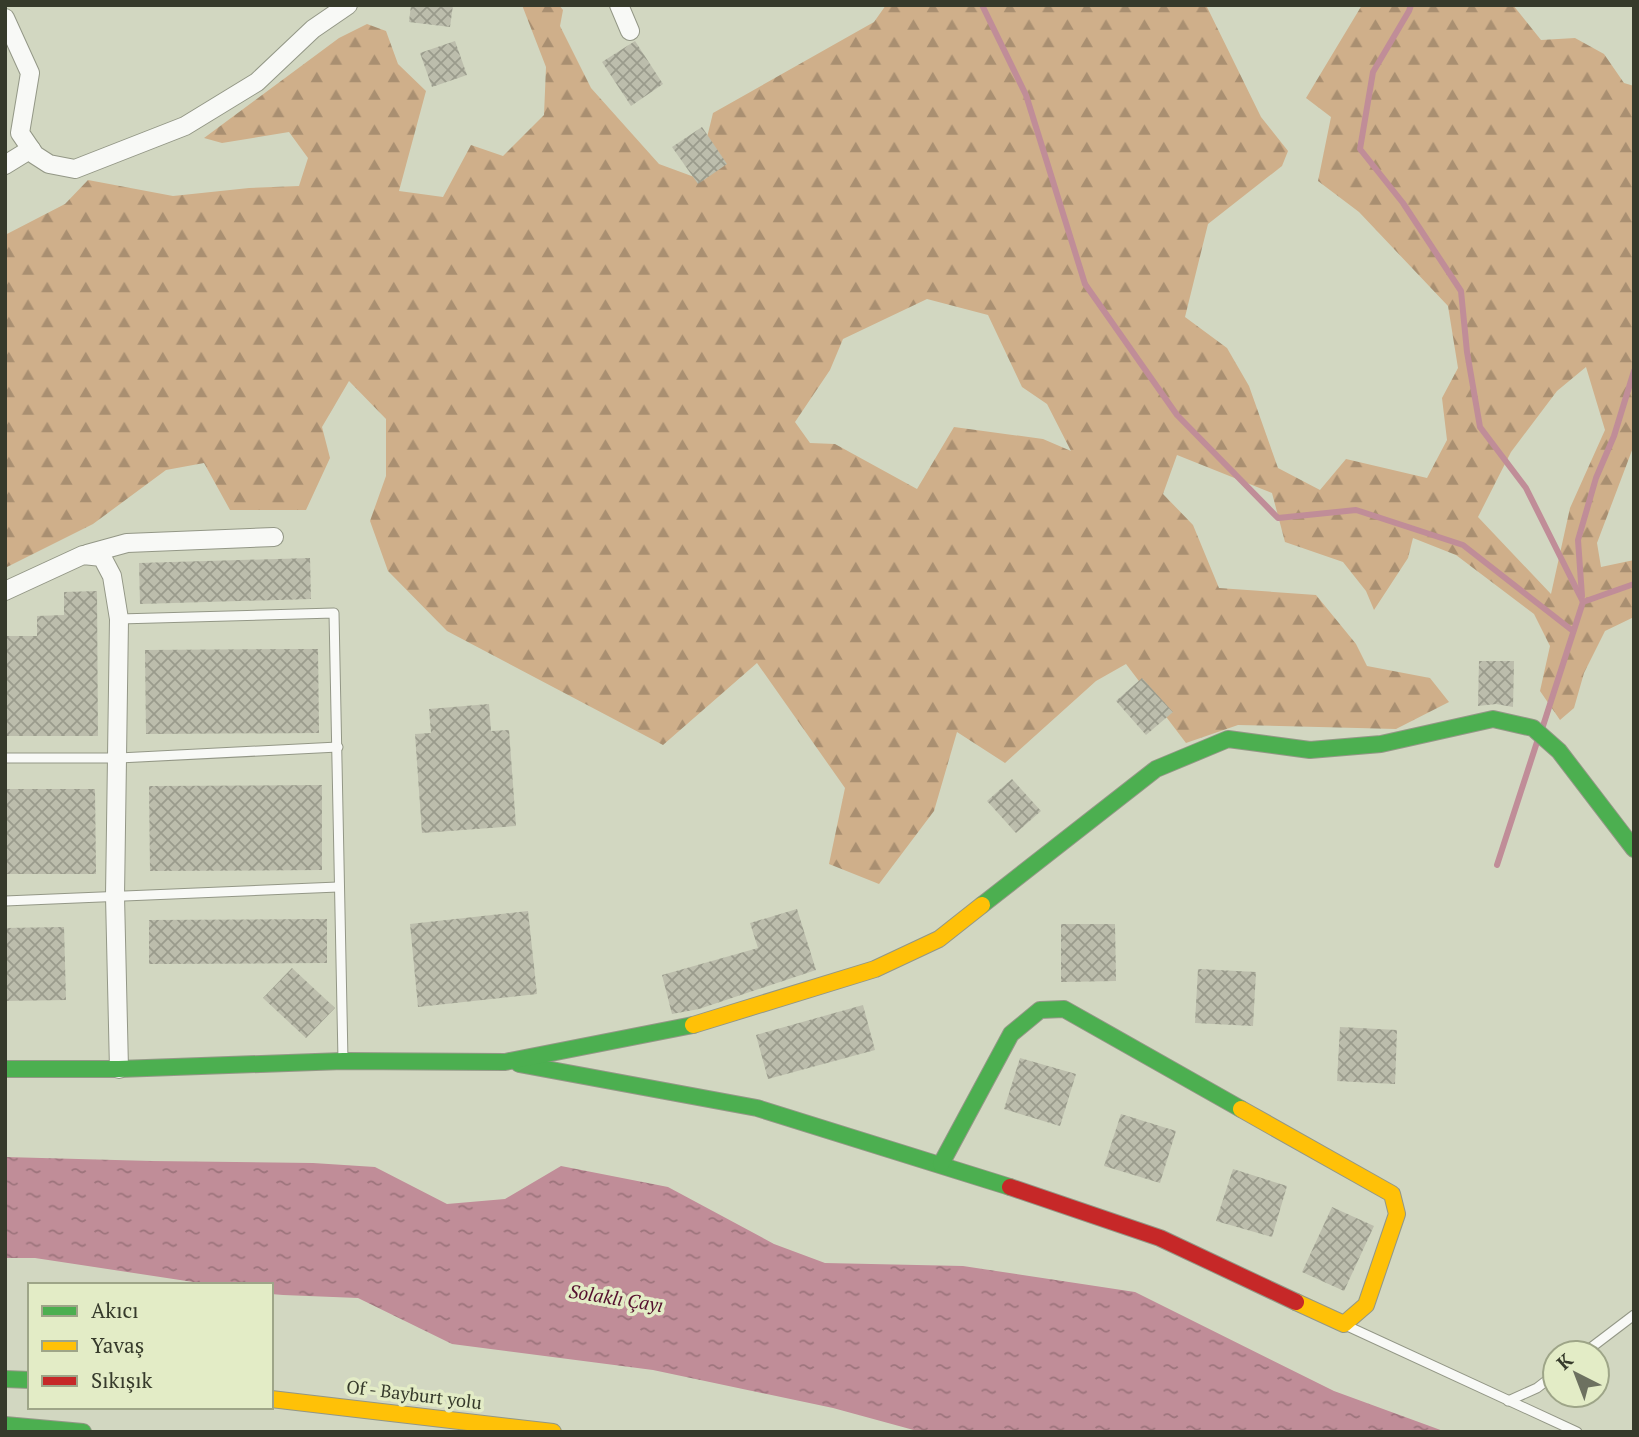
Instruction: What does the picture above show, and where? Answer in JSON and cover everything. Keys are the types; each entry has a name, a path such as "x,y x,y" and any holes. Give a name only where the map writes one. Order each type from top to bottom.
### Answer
{"main road":[{"path":"505,1062 703,1023 875,969 939,939 1156,769 1228,739 1310,750 1381,744 1493,719 1533,729 1559,751 1634,849"},
{"path":"5,1069 118,1069 343,1061 505,1062 757,1108 941,1164 1160,1238 1343,1324 1366,1305 1397,1214 1392,1194 1064,1009 1040,1010 1011,1034 941,1164"},
{"path":"5,1379 28,1380"},
{"name":"Of - Bayburt yolu","path":"273,1399 552,1432"},
{"path":"5,1425 82,1432"}],"street":[{"path":"5,12 12,5"},
{"path":"5,18 30,73 20,133 35,155 49,164 75,169 185,126 257,82 313,29 348,5"},
{"path":"619,5 630,31"},
{"path":"5,165 31,149"},
{"path":"5,591 83,555 127,543 274,537"},
{"path":"83,555 102,557 112,576 119,619 115,896 118,1069"}],"lane":[{"path":"119,619 334,613 343,1061"},
{"path":"5,758 118,758 338,747"},
{"path":"5,901 338,887"},
{"path":"1602,1339 1634,1315"},
{"path":"1343,1324 1577,1432"},
{"path":"1508,1401 1541,1385"}],"green space":[{"path":"522,5 559,5 563,10 560,26 591,88 659,164 697,178 713,113 874,22 886,5 1206,5 1261,117 1288,151 1282,166 1208,224 1185,317 1227,348 1249,386 1278,468 1320,490 1346,459 1427,478 1447,440 1442,398 1458,368 1448,306 1359,212 1318,181 1331,117 1306,98 1362,5 1513,5 1541,40 1575,38 1604,54 1624,83 1634,86 1634,445 1597,543 1601,567 1634,560 1634,617 1605,631 1584,673 1574,708 1560,720 1540,691 1550,646 1534,614 1456,555 1413,538 1408,558 1374,610 1366,591 1343,562 1285,542 1272,493 1177,455 1163,494 1193,525 1219,588 1316,595 1356,644 1367,666 1430,678 1449,702 1396,729 1238,725 1186,743 1126,664 1096,681 1005,763 957,732 934,811 879,884 829,864 845,788 757,663 663,745 447,631 388,571 370,521 386,476 386,419 349,381 322,427 330,458 306,510 230,510 204,463 166,470 93,524 5,568 5,235 65,204 88,180 173,196 299,186 308,158 289,132 222,143 204,138 339,38 367,24 386,31 398,64 426,91 399,191 443,197 471,145 503,156 544,115 546,67","holes":["927,299 988,315 1022,387 1047,404 1071,451 1043,439 954,427 917,489 835,444 810,443 795,422 830,370 843,339","1586,367 1605,430 1570,508 1551,594 1478,517 1511,452 1557,391"]}],"water":[{"name":"Solaklı Çayı","path":"5,1157 313,1163 375,1167 447,1204 505,1199 561,1166 668,1187 774,1244 825,1263 963,1266 1135,1292 1334,1391 1446,1432 921,1432 833,1408 653,1370 452,1344 358,1298 273,1294 273,1283 200,1283 35,1258 5,1258"}],"building":[{"path":"411,5 453,5 450,27 409,22"},
{"path":"455,41 467,75 432,87 420,53"},
{"path":"635,41 663,84 631,106 602,62"},
{"path":"702,127 727,164 698,184 672,147"},
{"path":"310,558 311,599 140,604 139,563"},
{"path":"97,591 98,736 5,736 5,636 37,636 37,616 64,615 64,592"},
{"path":"318,649 319,733 146,734 145,650"},
{"path":"1479,661 1514,661 1513,707 1496,704 1478,706"},
{"path":"1142,678 1173,712 1146,735 1116,701"},
{"path":"489,704 491,731 509,730 516,826 422,833 415,734 431,733 429,709"},
{"path":"1012,779 1041,811 1016,833 987,801"},
{"path":"322,785 322,870 150,871 149,786"},
{"path":"5,789 95,789 96,874 5,874"},
{"path":"797,909 816,970 699,1009 672,1014 662,975 758,948 750,923"},
{"path":"528,911 537,994 418,1007 410,924"},
{"path":"327,919 327,963 149,964 149,920"},
{"path":"1061,924 1115,924 1116,981 1061,982"},
{"path":"64,927 66,1000 5,1001 5,928"},
{"path":"292,968 335,1008 306,1038 263,998"},
{"path":"1198,969 1256,972 1253,1026 1195,1023"},
{"path":"863,1005 875,1050 768,1079 756,1035"},
{"path":"1340,1027 1397,1030 1395,1084 1337,1081"},
{"path":"1020,1058 1076,1074 1060,1126 1004,1109"},
{"path":"1121,1114 1176,1131 1160,1183 1104,1166"},
{"path":"1233,1169 1287,1186 1272,1237 1216,1221"},
{"path":"1332,1207 1374,1226 1344,1291 1302,1272"}],"waterway":[{"path":"982,5 1026,95 1085,284 1177,415 1278,518 1356,510 1463,545 1573,631"},
{"path":"1411,5 1373,72 1360,149 1403,203 1461,291 1467,352 1480,427 1526,488 1583,602"},
{"path":"1582,596 1578,540 1596,478 1614,436 1634,371"},
{"path":"1542,729 1583,602 1634,584"},
{"path":"1497,865 1538,739"}],"traffic: fast":[{"path":"982,905 1156,769 1228,739 1310,750 1381,744 1493,719 1533,728 1559,751 1634,849"},
{"path":"941,1164 1011,1034 1040,1010 1064,1009 1241,1109"},
{"path":"5,1069 119,1069 343,1061 505,1062 693,1025"},
{"path":"519,1064 757,1108 1010,1187"},
{"path":"5,1379 28,1380"},
{"path":"5,1425 83,1432"}],"traffic: slow":[{"path":"693,1025 875,969 939,939 982,905"},
{"path":"1241,1109 1392,1194 1397,1214 1366,1305 1344,1324 1296,1302"},
{"path":"273,1399 553,1432"}],"traffic: jam":[{"path":"1010,1187 1160,1238 1296,1302"}]}
